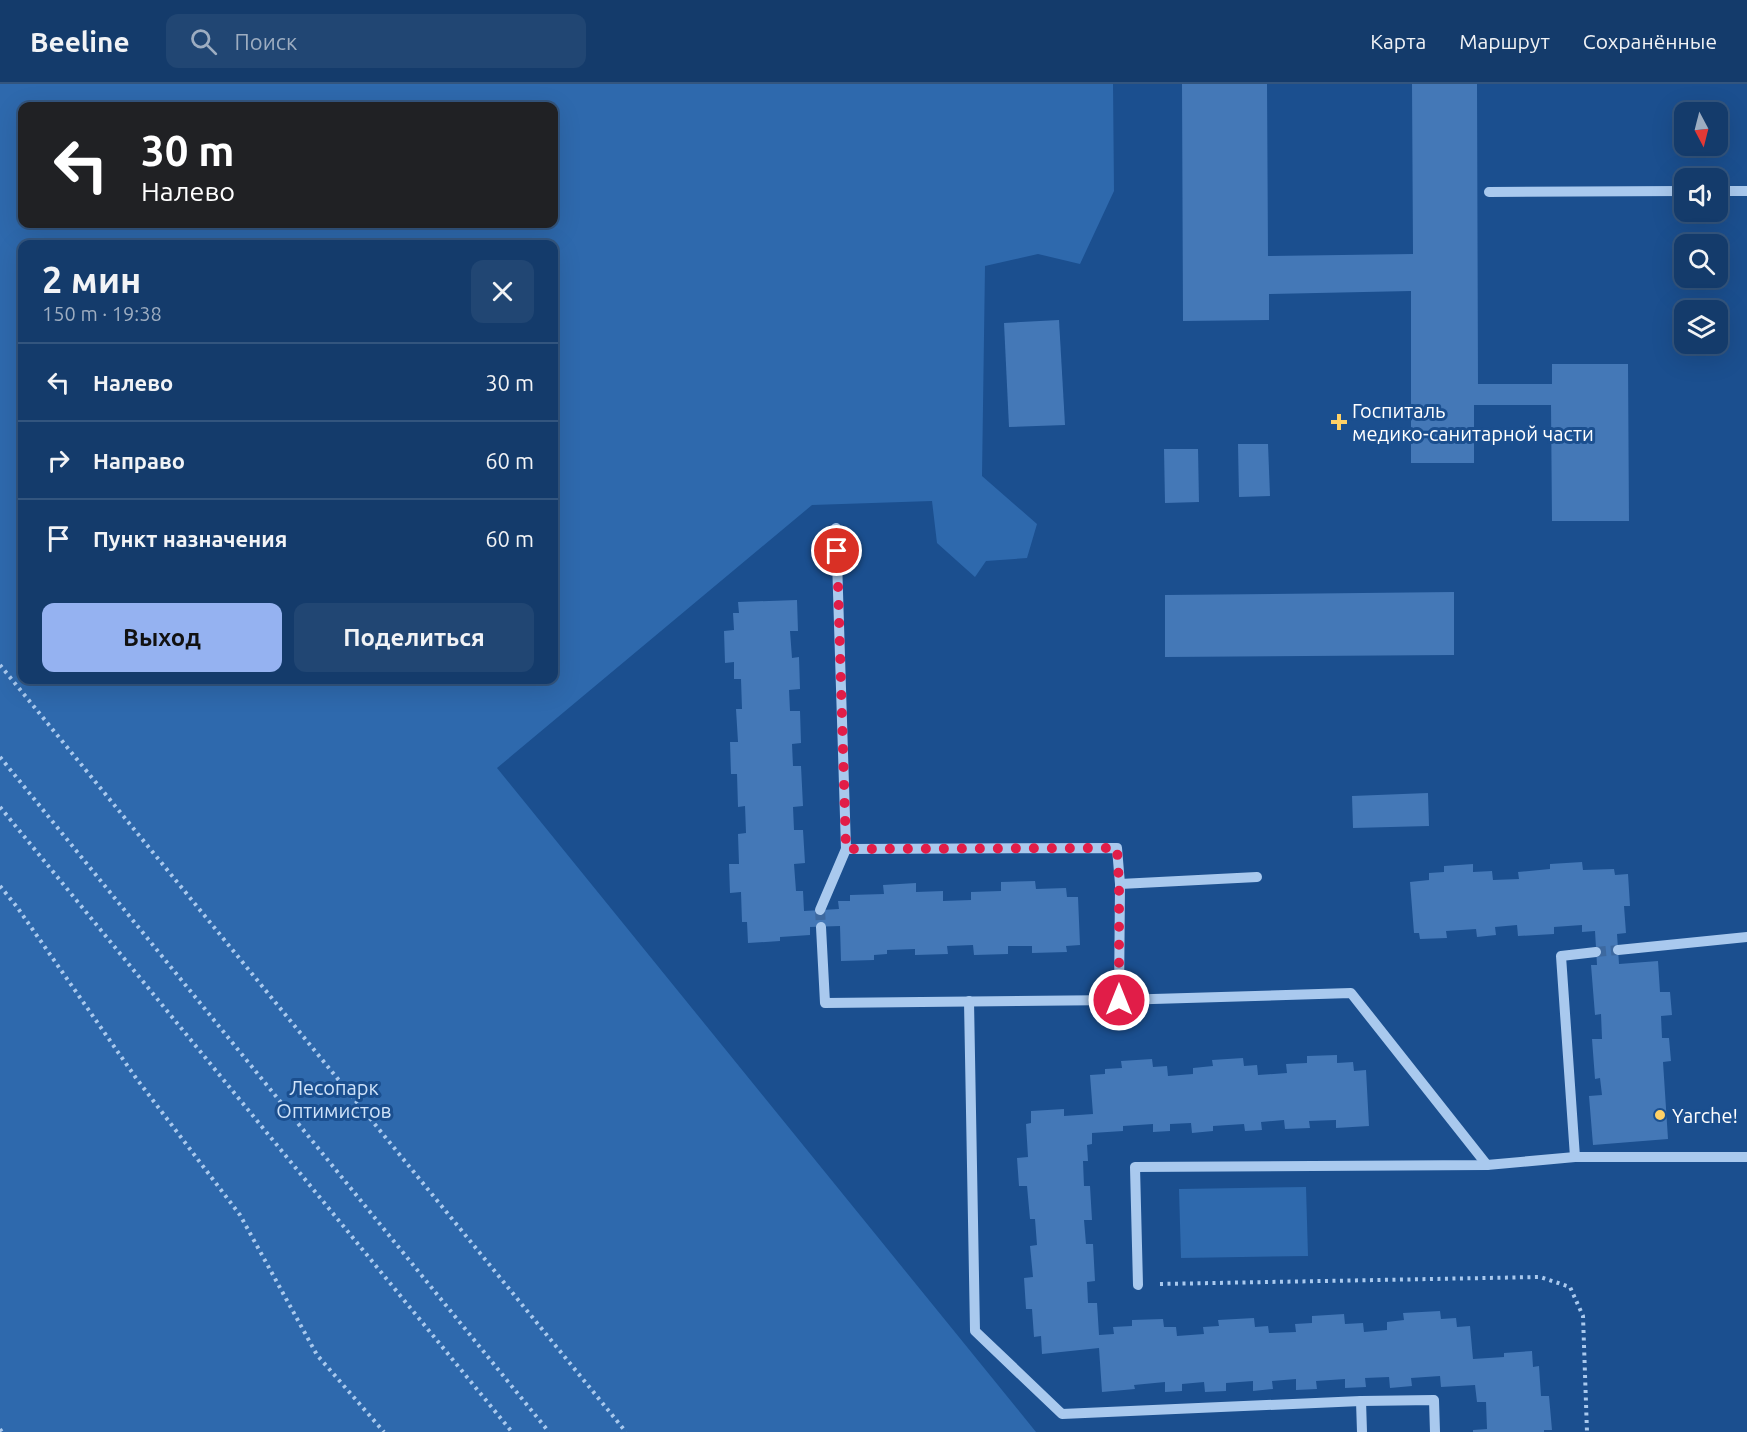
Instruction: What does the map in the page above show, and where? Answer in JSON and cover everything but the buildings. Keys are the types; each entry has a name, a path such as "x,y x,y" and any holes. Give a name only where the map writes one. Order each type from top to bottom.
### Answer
{"lane":[{"path":"1489,192 1674,191"},
{"path":"1728,191 1747,191"},
{"path":"819,910 846,849 836,528"},
{"path":"846,849 1117,848 1119,1000"},
{"path":"1119,884 1257,877"},
{"path":"821,927 825,1003 1119,1000 1351,993 1487,1165"},
{"path":"1618,950 1747,937"},
{"path":"1575,1156 1561,956 1596,952"},
{"path":"969,1001 975,1331 1062,1414 1434,1400 1435,1432"},
{"path":"1138,1285 1135,1167 1487,1165 1575,1156 1747,1157"},
{"path":"1361,1401 1362,1432"}],"path":[{"path":"0,665 626,1432"},
{"path":"0,757 549,1432"},
{"path":"0,807 512,1432"},
{"path":"0,886 136,1078 240,1215 317,1355 384,1432"},
{"path":"1138,1285 1540,1277 1569,1287 1583,1316 1587,1432"}],"green space":[{"name":"Лесопарк Оптимистов","path":"0,84 1113,84 1114,191 1080,264 1038,254 985,266 982,476 1037,524 1027,558 986,561 975,577 937,543 932,501 812,505 497,768 1036,1432 0,1432"},
{"path":"1306,1187 1308,1256 1181,1258 1179,1189"}],"tunnel":[{"path":"820,910 821,927"},
{"path":"1596,952 1618,950"}],"place":[{"name":"Госпиталь медико-санитарной части","path":"1339,422"},
{"name":"Yarche!","path":"1660,1115"}],"route":[{"path":"837,551 846,849 1117,848 1119,1000"}]}
